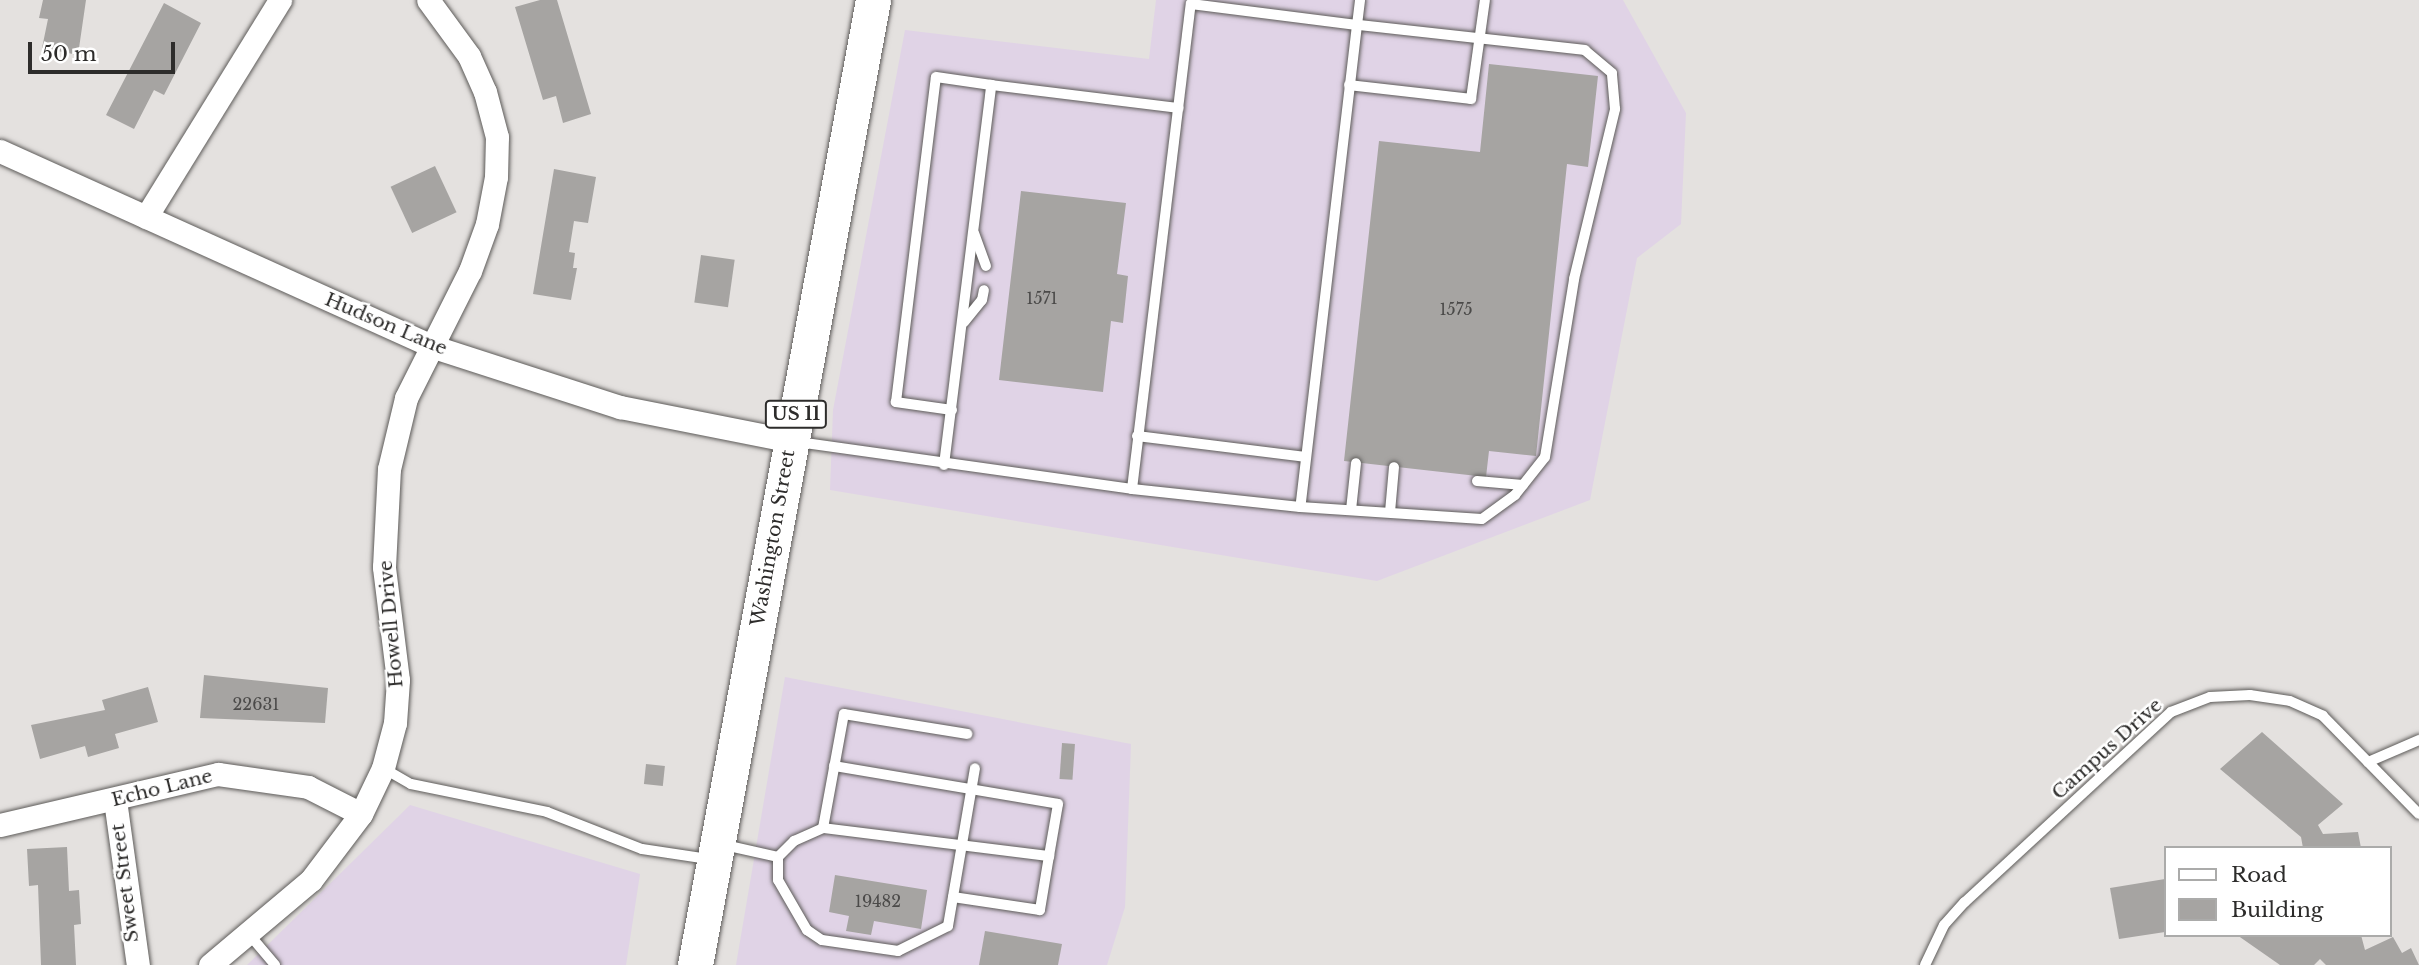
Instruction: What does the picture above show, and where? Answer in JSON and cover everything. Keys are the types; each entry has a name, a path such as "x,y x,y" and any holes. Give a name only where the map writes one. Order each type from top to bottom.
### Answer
{"main road":[{"name":"Washington Street","path":"717,844 873,0"},
{"name":"US 11","path":"695,965 717,844"}],"street":[{"path":"146,217 280,0"},
{"name":"Howell Drive","path":"210,965 311,880 361,814 383,768 395,723 398,680 384,567 384,504 405,398 470,271 487,224 496,177 497,137 485,92 469,56 428,0"},
{"name":"Hudson Lane","path":"0,151 432,346 620,407 791,440"},
{"name":"Echo Lane","path":"0,825 218,774 308,787 361,814"},
{"name":"Sweet Street","path":"115,800 138,965"}],"lane":[{"path":"1300,507 1360,0"},
{"path":"1349,85 1471,99 1485,0"},
{"path":"791,440 944,465 1132,489 1300,507 1482,519 1523,485 1545,457 1566,324 1615,109 1612,73 1585,50 1191,4 1132,489"},
{"path":"952,410 896,402 936,78 1179,108"},
{"path":"944,465 991,85"},
{"path":"974,232 986,266"},
{"path":"962,324 982,300 984,290"},
{"path":"1137,436 1306,457"},
{"path":"1351,510 1356,463"},
{"path":"1390,512 1394,467"},
{"path":"1477,481 1523,485"},
{"name":"Campus Drive","path":"1925,965 1944,925 1965,902 2171,712 2210,697 2250,695 2290,701 2323,716 2419,814"},
{"path":"822,828 844,714 967,734"},
{"path":"2368,762 2419,740"},
{"path":"834,766 1058,804 1040,910 953,897"},
{"path":"383,768 411,784 547,812 642,849 717,844 778,857"},
{"path":"975,768 961,845 948,926 898,951 822,940 807,930 778,880 778,857 794,841 822,828 961,845 1049,856"},
{"path":"248,933 275,965"}],"shaded area":[{"path":"1156,0 1623,0 1686,113 1681,224 1637,258 1590,500 1377,581 830,490 833,410 905,30 1149,59"},
{"path":"785,677 1131,744 1125,907 1107,965 736,965"},
{"path":"410,805 640,874 626,965 247,965"}],"building":[{"path":"43,0 86,0 78,55 42,48 48,19 39,18"},
{"path":"540,0 557,0 591,114 563,123 556,96 543,100 515,7"},
{"path":"164,3 201,23 164,95 154,90 134,129 106,115"},
{"path":"1489,64 1598,76 1588,167 1567,164 1536,456 1489,451 1486,477 1344,461 1379,141 1480,152"},
{"path":"435,166 457,212 412,233 391,187"},
{"path":"554,169 596,177 588,223 574,221 569,252 575,253 573,268 577,268 571,300 533,294"},
{"path":"1021,191 1126,203 1117,274 1128,276 1123,323 1111,321 1103,392 999,380"},
{"path":"701,255 735,260 728,307 694,303"},
{"path":"204,675 328,688 325,723 200,718"},
{"path":"148,687 158,722 115,734 119,748 88,757 85,746 40,759 31,725 105,710 102,700"},
{"path":"2262,732 2343,804 2318,825 2323,834 2358,832 2361,846 2303,846 2301,837 2220,769"},
{"path":"1062,743 1075,744 1072,780 1059,779"},
{"path":"646,764 665,766 663,786 644,784"},
{"path":"67,847 69,891 79,890 81,924 74,925 76,965 41,965 38,885 29,886 27,849"},
{"path":"835,875 927,890 921,929 874,921 871,935 846,931 849,916 829,912"},
{"path":"2164,879 2164,932 2119,939 2110,888"},
{"path":"985,931 1062,944 1058,965 979,965"},
{"path":"2240,937 2362,937 2365,950 2393,937 2402,953 2411,948 2419,965 2326,965 2320,959 2314,965 2280,965"}]}
